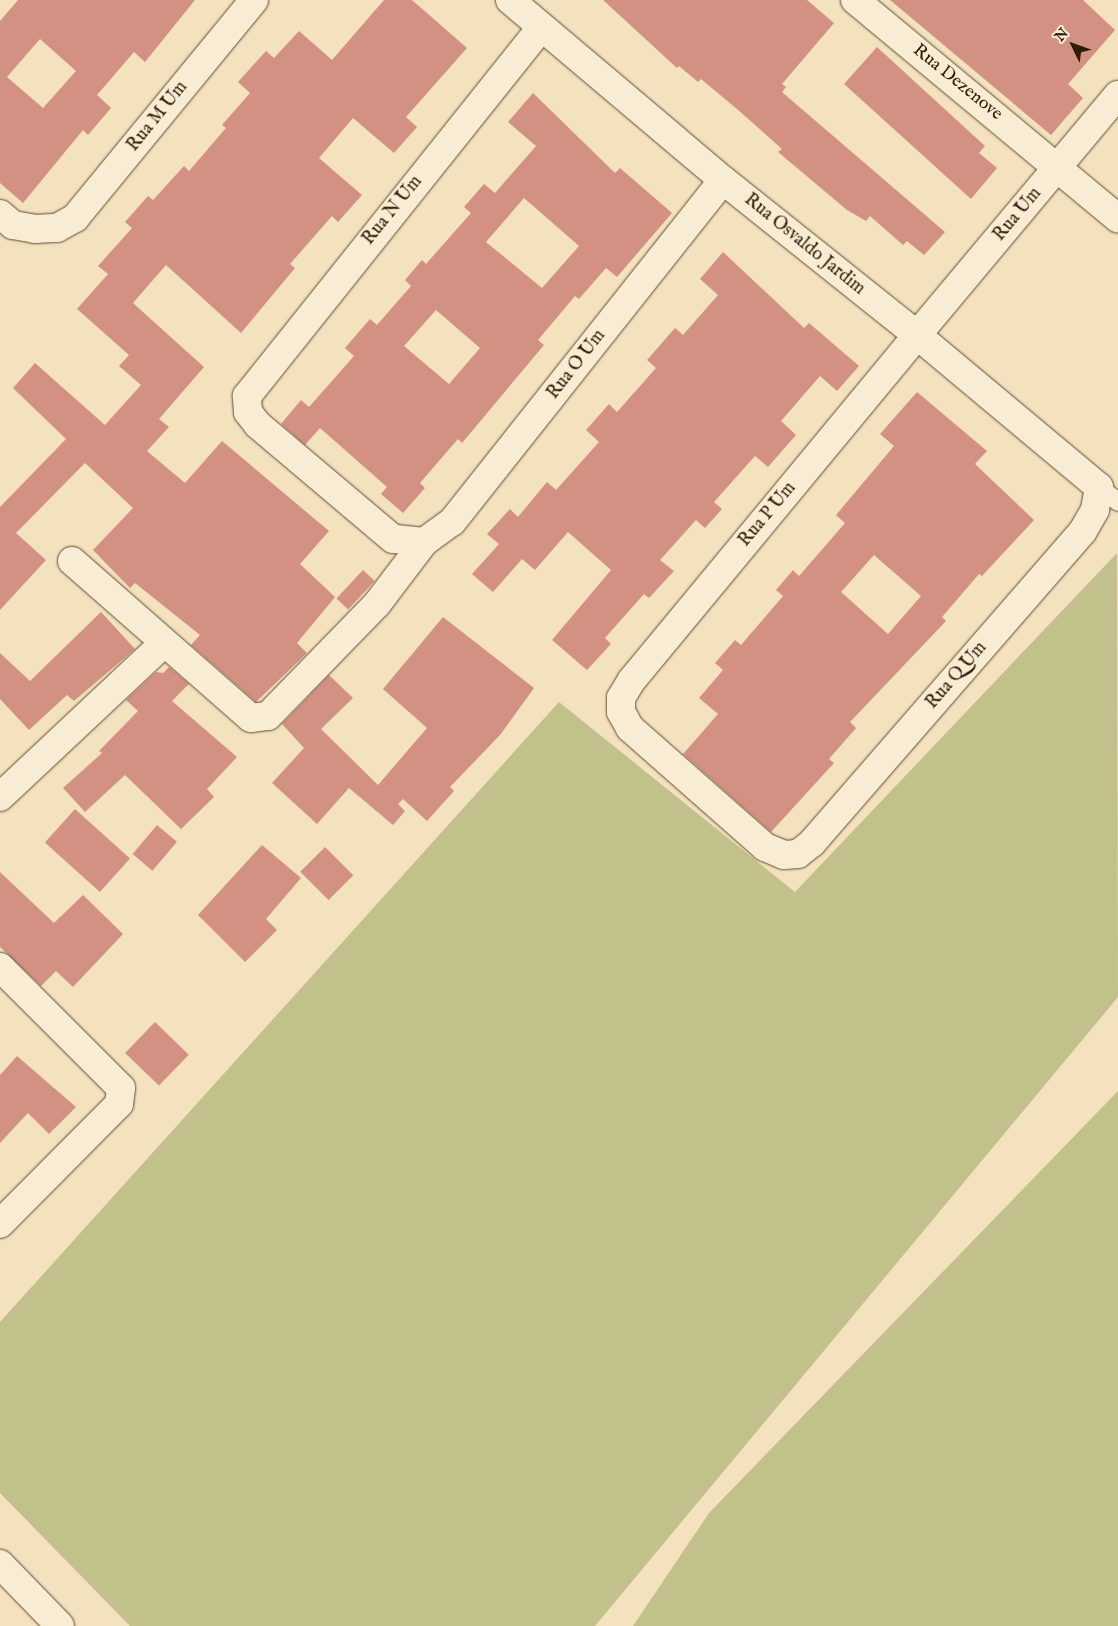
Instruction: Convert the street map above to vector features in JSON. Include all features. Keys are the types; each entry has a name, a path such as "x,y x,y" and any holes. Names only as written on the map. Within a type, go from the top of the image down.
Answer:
{"street":[{"name":"Rua M Um","path":"4,226 58,228 75,218 254,0"},
{"name":"Rua Osvaldo Jardim","path":"510,0 723,180 917,335 1108,495"},
{"name":"Rua Dezenove","path":"855,0 1059,166 1118,218"},
{"name":"Rua N Um","path":"424,542 394,539 258,425 248,412 247,396 542,27"},
{"name":"Rua Um","path":"917,335 1118,95"},
{"name":"Rua O Um","path":"72,562 162,645 251,718 268,716 377,604 424,542 452,522 723,180"},
{"name":"Rua P Um","path":"798,854 784,855 765,847 630,728 621,712 622,698 632,680 917,335"},
{"name":"Rua Q Um","path":"798,854 1083,530 1095,510 1108,495"},
{"path":"0,797 162,645"},
{"path":"0,967 121,1088 119,1104 0,1224"},
{"path":"0,1564 60,1626"}],"shaded area":[{"path":"1117,553 1118,997 595,1626 130,1626 0,1493 0,1322 559,702 795,892"},
{"path":"1118,1091 1118,1626 633,1626 709,1513"}],"building":[{"path":"18,0 195,0 145,62 134,52 97,95 111,108 88,135 83,130 23,203 0,183 0,21","holes":["40,39 76,71 43,108 7,77"]},
{"path":"384,0 412,0 467,48 406,117 417,127 394,153 353,118 319,158 362,195 338,222 332,216 290,264 295,268 241,333 166,265 133,303 204,367 159,419 169,427 147,451 185,483 222,441 329,531 300,564 335,597 297,643 307,653 256,702 191,645 200,635 135,583 130,588 93,550 133,508 85,463 16,533 46,560 0,610 0,507 66,439 13,388 35,363 105,425 141,385 119,366 129,355 77,309 108,274 98,266 132,228 125,222 148,196 153,200 184,166 189,171 226,128 222,125 250,93 238,82 266,51 274,58 299,31 332,60"},
{"path":"603,0 807,0 834,23 782,84 786,87 782,92 945,232 924,255 907,241 903,245 870,216 866,221 847,210 778,152 782,149 737,109 701,79 698,82 679,66 677,68"},
{"path":"890,0 1083,0 1115,30 1068,84 1083,98 1051,135"},
{"path":"877,47 985,146 979,153 997,168 971,199 844,84"},
{"path":"533,93 615,173 620,168 672,213 617,277 606,268 579,299 575,296 538,340 544,345 462,443 458,439 420,483 425,488 403,513 381,494 387,487 320,428 305,445 281,424 301,400 309,407 354,356 345,348 370,319 377,325 411,286 405,280 422,260 426,264 471,213 464,207 484,184 495,193 536,146 508,122","holes":["524,198 579,246 542,288 486,242","436,310 480,348 449,384 404,346"]},
{"path":"723,252 804,328 809,323 859,366 837,391 820,376 781,421 796,435 768,467 755,456 714,502 722,509 705,528 696,520 660,560 674,571 649,598 644,594 605,638 611,644 587,670 552,640 611,570 568,532 535,570 522,559 493,592 472,574 499,544 487,534 510,509 518,517 547,482 556,490 599,442 586,430 609,404 617,412 656,368 647,360 675,328 683,335 718,295 700,279"},
{"path":"917,392 987,451 975,464 1034,520 982,576 979,574 942,617 946,621 850,722 856,728 829,759 834,763 771,832 683,754 718,714 699,698 723,670 715,663 735,640 741,645 783,596 776,590 793,570 799,576 845,523 836,515 894,446 880,434","holes":["874,555 921,596 888,634 841,592"]},
{"path":"363,570 375,581 348,609 336,599"},
{"path":"101,612 135,649 74,701 67,695 29,730 0,699 0,653 30,681"},
{"path":"443,617 534,688 500,735 450,787 454,791 427,821 403,799 398,804 405,811 393,825 349,788 317,824 272,783 304,748 282,724 329,675 353,698 321,729 378,785 427,728 383,689"},
{"path":"169,667 189,684 172,701 237,757 207,789 214,797 181,829 125,775 85,812 63,788 102,753 99,751 138,711 126,700 156,672 163,673"},
{"path":"75,809 130,859 100,892 45,842"},
{"path":"157,825 177,842 152,871 133,854"},
{"path":"262,845 301,878 266,919 277,930 245,962 198,915"},
{"path":"325,847 353,875 329,900 300,872"},
{"path":"0,872 54,923 83,895 123,934 73,987 56,971 41,986 0,947"},
{"path":"155,1022 189,1055 159,1086 125,1053"},
{"path":"17,1056 76,1107 49,1134 28,1113 0,1143 0,1075"}]}
